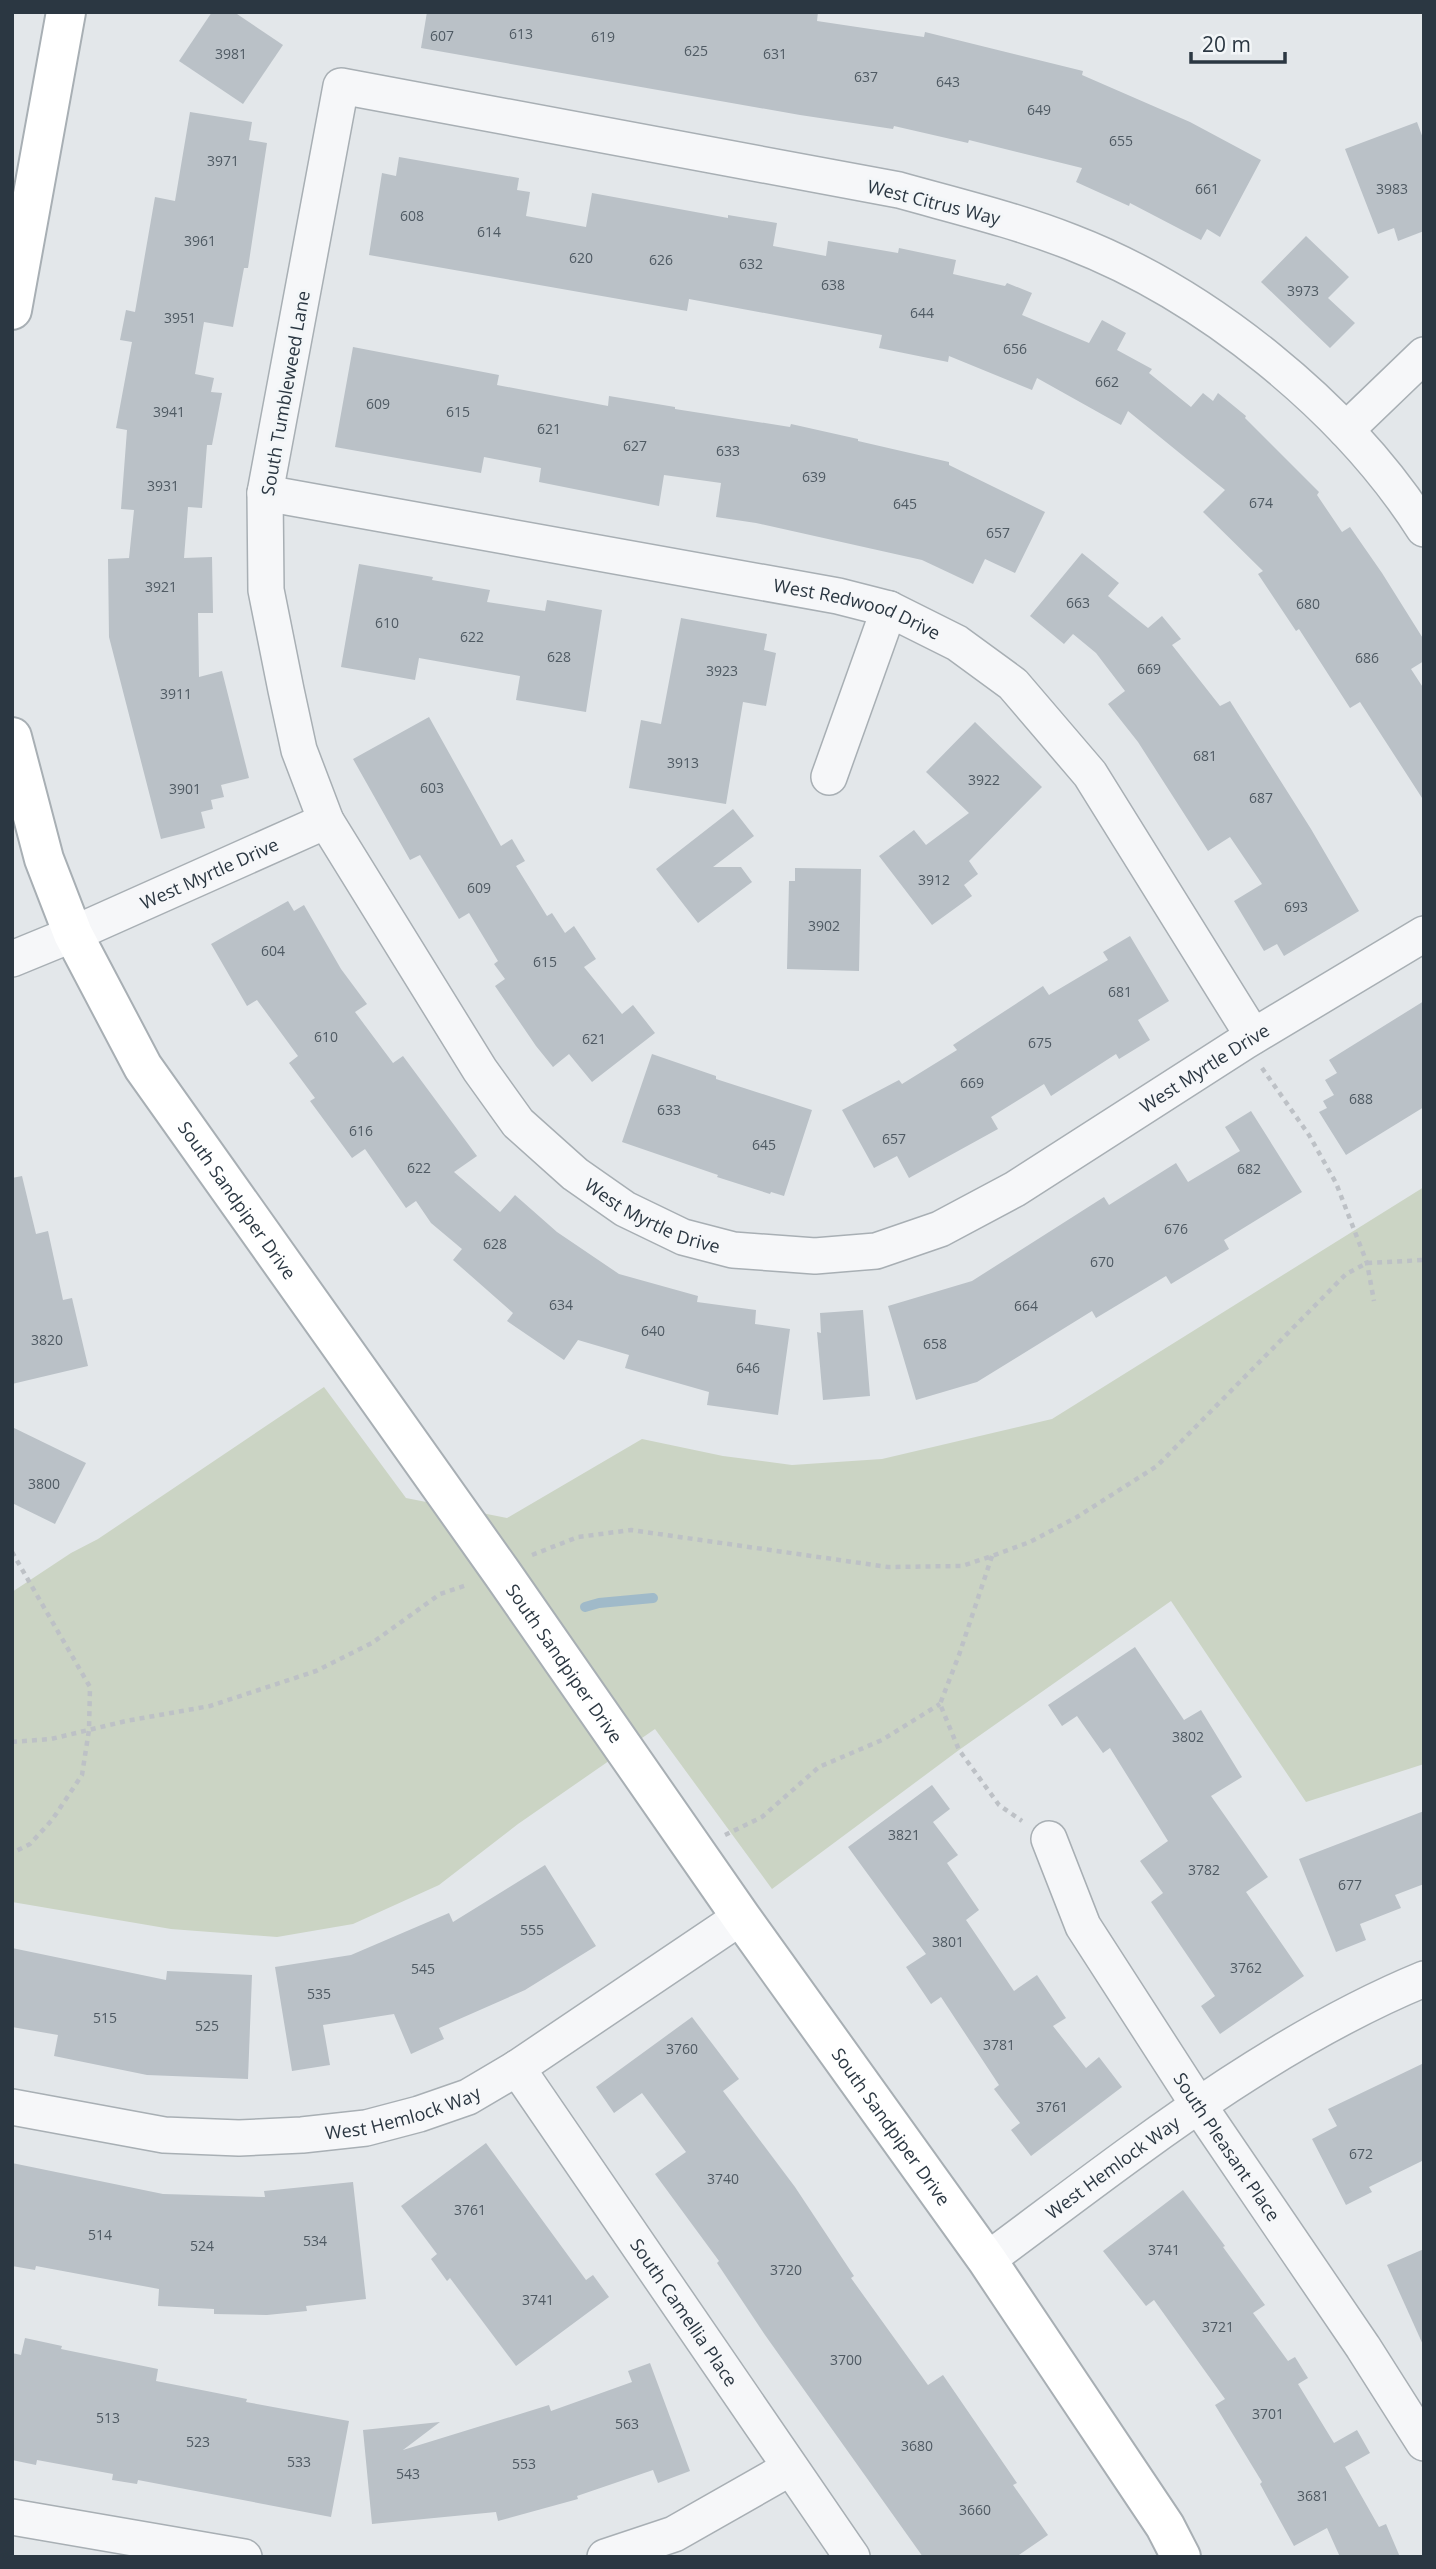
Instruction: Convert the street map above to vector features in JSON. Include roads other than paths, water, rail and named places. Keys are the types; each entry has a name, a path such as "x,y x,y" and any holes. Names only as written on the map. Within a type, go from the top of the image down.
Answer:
{"street":[{"path":"14,289 66,12"},
{"name":"West Citrus Way","path":"341,86 899,190 988,214 1072,242 1147,277 1216,319 1277,367 1346,430 1381,471 1424,529"},
{"name":"South Tumbleweed Lane","path":"326,821 299,750 266,590 265,493 341,86"},
{"path":"1346,430 1424,355"},
{"name":"West Redwood Drive","path":"265,493 838,596 889,609 957,643 1013,684 1090,774 1249,1039"},
{"path":"829,777 889,609"},
{"name":"South Sandpiper Drive","path":"12,737 44,859 74,934 144,1067 502,1573 741,1917 987,2260 1165,2526 1181,2557"},
{"name":"West Myrtle Drive","path":"12,959 326,821 480,1070 518,1123 575,1174 625,1209 683,1237 733,1250 815,1256 876,1251 940,1229 1015,1189 1249,1039 1424,934"},
{"name":"South Pleasant Place","path":"1049,1839 1083,1926 1199,2106 1422,2437"},
{"name":"West Hemlock Way","path":"12,2107 164,2135 239,2138 366,2128 468,2097 517,2068 741,1917"},
{"name":"West Hemlock Way","path":"987,2260 1199,2106 1307,2035 1424,1979"},
{"name":"South Camellia Place","path":"517,2068 852,2557"},
{"path":"605,2557 674,2534 790,2468"},
{"path":"12,2517 244,2557"}],"waterway":[{"path":"585,1607 599,1603 653,1598"}]}
